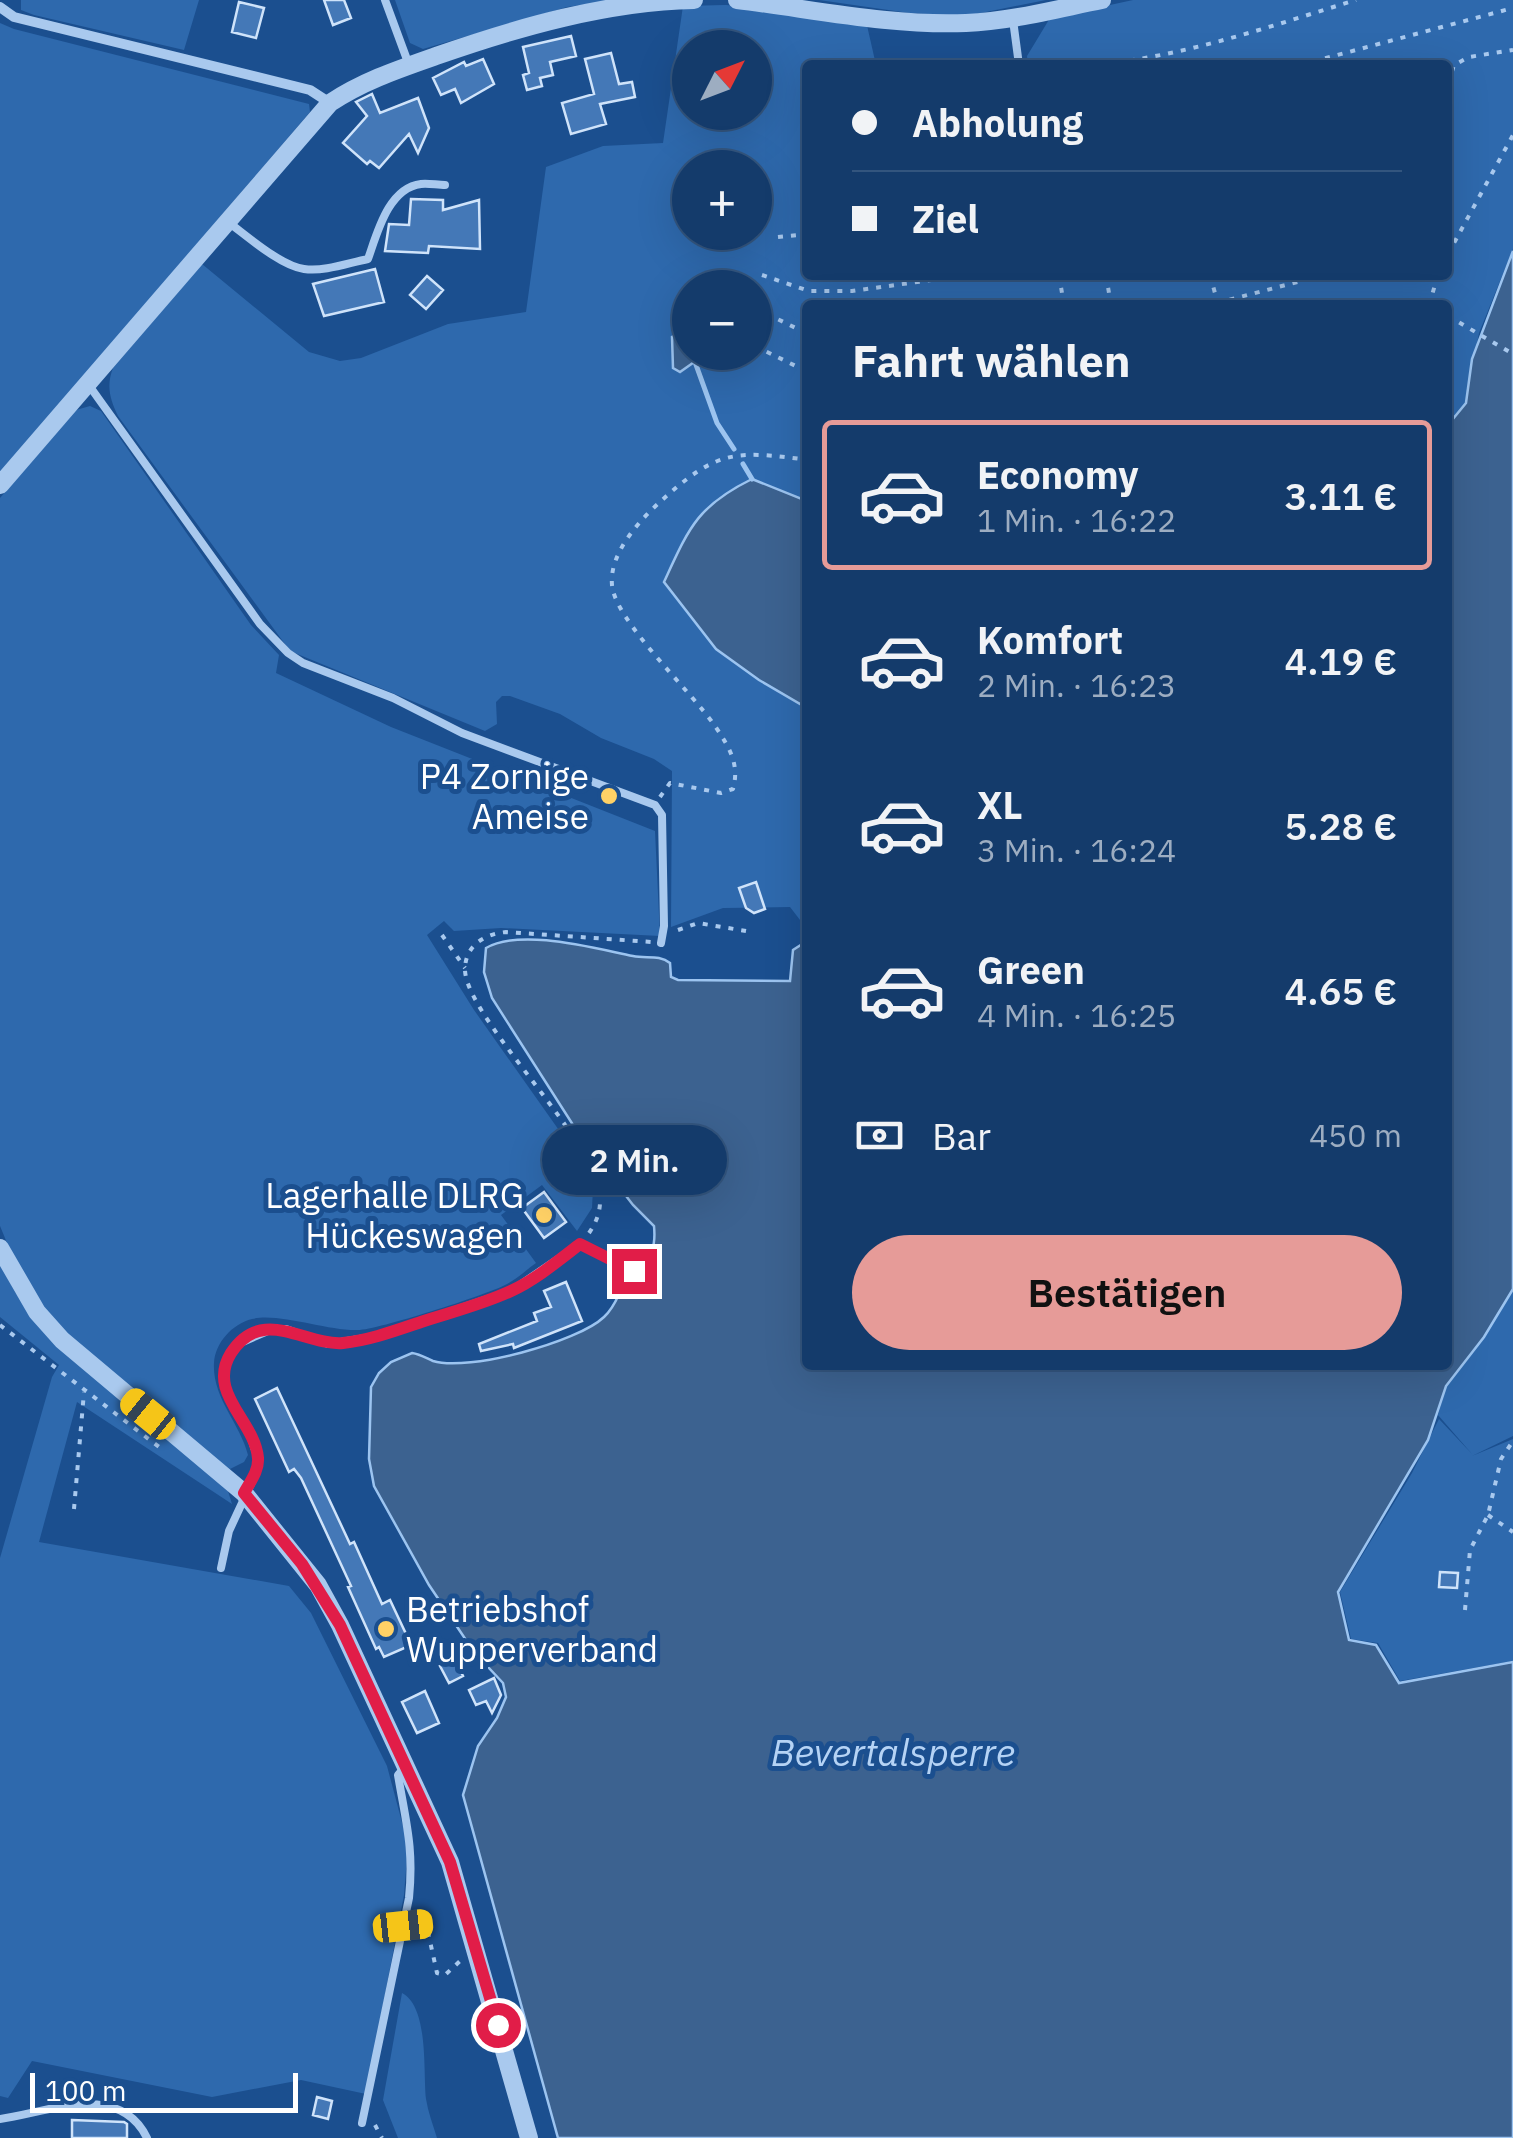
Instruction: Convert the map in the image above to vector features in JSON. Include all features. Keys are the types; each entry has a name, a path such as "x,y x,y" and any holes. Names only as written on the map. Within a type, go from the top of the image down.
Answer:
{"street":[{"path":"0,486 330,104 351,89 484,39 570,16 660,1 694,0"},
{"path":"737,0 911,22 964,23 1102,0"},
{"path":"0,7 14,17 310,90 330,104"},
{"path":"0,1248 28,1298 62,1340 244,1493 318,1585 450,1862 529,2138"}],"lane":[{"path":"0,7 10,0"},
{"path":"385,0 409,66"},
{"path":"1012,18 1019,60"},
{"path":"228,222 294,266 307,270 333,267 368,259 384,214 398,197 417,184 445,185"},
{"path":"88,384 260,624 288,654 394,698 462,733 655,805 662,814 662,939"},
{"path":"220,1568 229,1531 257,1471 258,1459 250,1435 230,1403 224,1377 230,1354 246,1338 286,1329 328,1344 378,1336 511,1291 580,1244 634,1271"},
{"path":"362,2123 413,1860 410,1825 398,1776 406,1765"},
{"path":"403,1926 426,1923"},
{"path":"0,2119 57,2105 93,2105 128,2114 148,2138"}],"path":[{"path":"1129,60 1356,0"},
{"path":"1319,60 1513,8"},
{"path":"1452,71 1454,65 1469,57 1513,50"},
{"path":"1452,247 1513,135"},
{"path":"778,237 802,235"},
{"path":"772,278 808,291 852,291 932,280"},
{"path":"1233,300 1306,280"},
{"path":"772,316 802,331"},
{"path":"1452,318 1513,354"},
{"path":"772,354 802,369"},
{"path":"655,805 670,783 721,793 733,789 738,772 727,744 696,698 635,632 612,588 612,571 636,526 692,474 729,456 753,452 802,459"},
{"path":"465,968 468,953 494,933 662,939 698,923 746,931"},
{"path":"442,935 465,968 475,998 594,1172 600,1213 580,1244"},
{"path":"0,1325 84,1392 74,1510"},
{"path":"1465,1610 1470,1550 1488,1516 1500,1459 1513,1441"},
{"path":"1488,1516 1513,1532"},
{"path":"426,1923 437,1974 446,1975 463,1953"}],"shaded area":[{"path":"21,0 199,0 184,50 34,15 21,10"},
{"path":"395,0 615,0 567,7 423,49 410,43"},
{"path":"819,0 1046,0 966,16 909,13"},
{"path":"1133,0 1513,0 1513,249 1479,333 1466,403 1452,420 1452,300 802,300 802,499 753,479 759,680 802,705 802,923 790,907 723,908 671,927 672,771 654,759 601,738 560,714 510,696 502,696 496,702 497,724 485,731 290,651 115,410 109,387 113,368 202,264 309,352 340,361 361,358 448,324 526,312 546,167 603,146 663,143 672,81 672,130 772,130 772,30 679,30 683,6 726,5 866,21 875,60 802,60 802,280 1452,280 1452,60 1027,60 1050,18"},
{"path":"0,23 309,104 310,112 0,474"},
{"path":"90,406 101,411 251,625 279,655 276,673 391,727 655,831 660,936 501,928 454,931 444,921 427,935 474,1010 580,1160 593,1188 592,1208 577,1231 542,1185 501,1215 536,1263 505,1285 432,1311 358,1330 263,1318 238,1325 221,1342 214,1363 217,1388 248,1455 244,1462 230,1469 79,1348 35,1297 0,1226 0,498 76,410"},
{"path":"0,1263 15,1292 47,1333 228,1491 232,1504 77,1402 39,1542 289,1586 311,1613 387,1766 408,1845 404,1895 366,2094 301,2080 212,2097 32,2061 8,2098 0,2096 0,1558 52,1377 59,1365 0,1317"},
{"path":"1513,1289 1513,1436 1472,1456 1513,1439 1513,1661 1400,1681 1378,1643 1351,1639 1340,1592 1412,1473 1439,1419 1472,1454 1438,1415 1446,1386 1484,1337"},
{"path":"402,1993 411,2000 421,2025 426,2099 437,2138 398,2138 383,2100"}],"water":[{"name":"Bevertalsperre","path":"1513,251 1513,1289 1484,1337 1446,1386 1428,1440 1338,1592 1349,1640 1376,1645 1399,1683 1513,1662 1513,2138 558,2138 463,1795 478,1746 506,1697 503,1683 474,1652 429,1585 374,1486 369,1459 371,1387 391,1362 412,1353 449,1363 496,1359 548,1345 591,1327 609,1312 628,1278 649,1256 654,1245 654,1226 582,1139 492,998 484,972 486,948 518,940 558,941 661,959 670,963 671,977 678,980 790,981 793,950 802,944 802,1370 1452,1370 1452,420 1466,403 1472,359"},
{"path":"752,479 802,499 802,705 716,649 664,582 697,520 733,489"}],"building":[{"path":"324,0 344,0 351,18 333,25"},
{"path":"239,2 264,8 256,38 232,32"},
{"path":"571,36 576,56 550,62 553,75 540,78 542,86 527,90 523,75 529,73 523,47"},
{"path":"611,53 619,84 632,82 635,97 600,104 606,124 571,134 562,103 594,94 585,59"},
{"path":"483,59 494,84 461,103 455,89 441,95 433,78 464,62 466,66"},
{"path":"372,94 380,113 418,98 429,128 418,153 409,134 379,168 370,161 367,164 343,143 367,116 356,102"},
{"path":"411,199 443,200 443,210 479,200 480,249 429,246 428,253 385,251 389,224 409,225"},
{"path":"375,269 384,302 324,316 313,284"},
{"path":"427,276 443,290 426,309 410,295"},
{"path":"756,882 765,909 754,913 746,908 739,888"},
{"name":"Lagerhalle DLRG Hückeswagen","path":"544,1192 566,1222 544,1238 522,1208"},
{"path":"566,1282 582,1321 514,1348 513,1344 481,1351 479,1344 537,1321 534,1313 551,1307 544,1291"},
{"path":"277,1388 350,1544 354,1542 382,1604 390,1600 409,1646 384,1657 379,1647 376,1649 301,1478 294,1469 289,1472 255,1399"},
{"path":"1440,1572 1458,1573 1457,1588 1439,1587"},
{"path":"454,1658 463,1676 449,1683 440,1666"},
{"path":"494,1678 501,1695 492,1713 486,1701 476,1705 469,1690"},
{"path":"425,1691 439,1723 417,1733 402,1702"},
{"path":"317,2097 332,2101 328,2119 313,2115"},
{"path":"72,2120 124,2122 127,2138 72,2138"}],"waterway":[{"path":"698,370 717,423 734,449"},
{"path":"743,464 752,479"}],"place":[{"name":"P4 Zornige Ameise","path":"609,796"},
{"name":"Lagerhalle DLRG Hückeswagen","path":"544,1215"},
{"name":"Betriebshof Wupperverband","path":"386,1629"}],"route":[{"path":"498,2025 450,1862 340,1625 318,1585 244,1493 257,1471 258,1459 250,1435 230,1403 224,1377 226,1363 238,1344 258,1332 286,1329 328,1344 362,1341 499,1296 522,1286 580,1244 634,1271"}]}
